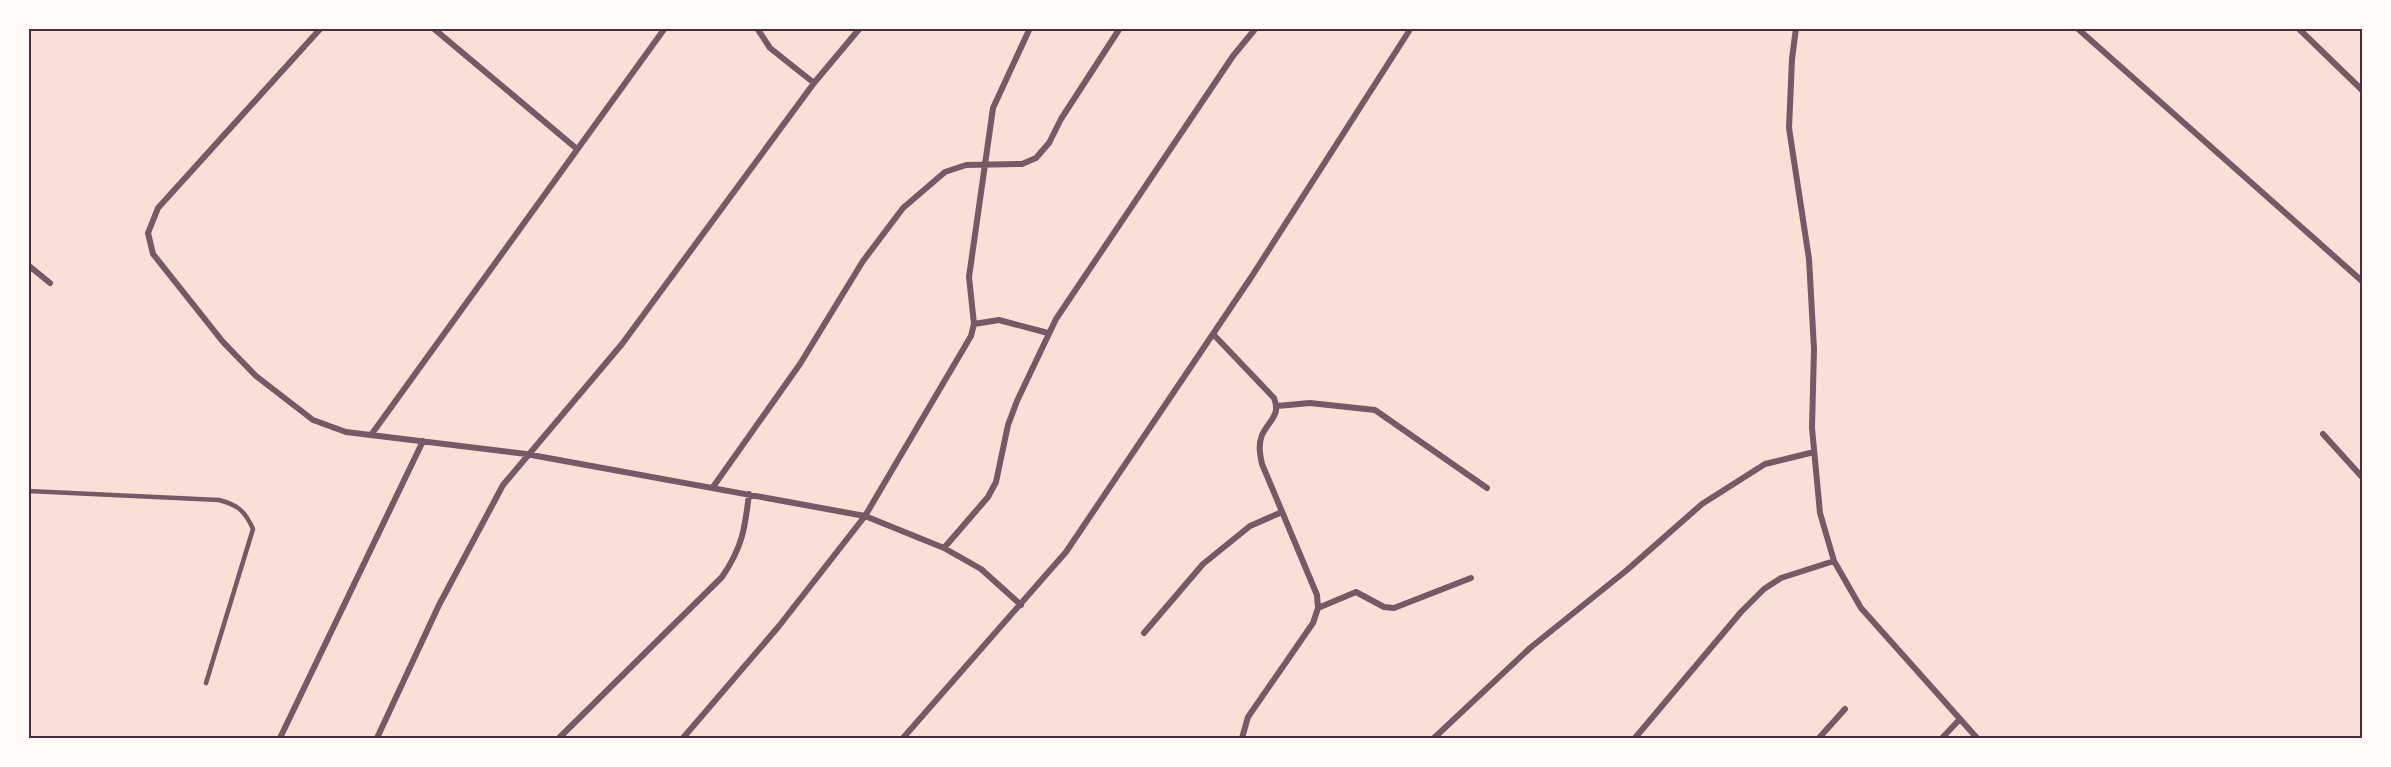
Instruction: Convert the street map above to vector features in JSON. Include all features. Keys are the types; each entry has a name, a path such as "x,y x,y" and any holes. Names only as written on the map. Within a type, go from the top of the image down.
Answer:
{"street":[{"path":"321,28 158,208 148,233 153,254 223,342 256,376 313,420 346,432 526,454 865,516 944,548 981,569 1021,605"},
{"path":"433,28 577,149"},
{"path":"371,435 665,28"},
{"path":"757,28 770,48 814,83"},
{"path":"377,738 439,605 502,486 526,454 622,344 814,83 860,28"},
{"path":"683,738 779,626 865,516 971,336 974,324 969,277 993,108 1030,28"},
{"path":"713,487 800,364 863,261 903,208 945,172 966,165 1022,164 1035,158 1049,143 1061,119 1120,28"},
{"path":"944,548 996,482 1008,425 1048,333 1202,100 1256,28"},
{"path":"903,738 1066,552 1213,334 1411,28"},
{"path":"1796,28 1792,59 1790,128 1809,259 1814,350 1812,428 1820,513 1834,561 1861,608 1977,738"},
{"path":"2077,28 2362,281"},
{"path":"2298,28 2362,90"},
{"path":"28,265 50,283"},
{"path":"974,324 999,320 1048,333"},
{"path":"1213,334 1274,398 1277,414 1262,435 1259,448 1262,464 1317,595 1318,608 1313,623 1248,717 1242,738"},
{"path":"1277,406 1310,403 1375,410 1487,488"},
{"path":"2323,434 2362,477"},
{"path":"280,738 423,441"},
{"path":"1434,738 1530,648 1627,570 1702,504 1765,464 1784,457 1814,452"},
{"path":"560,738 722,577 735,558 744,536 749,494"},
{"path":"1144,633 1203,564 1250,526 1282,512"},
{"path":"1635,738 1741,612 1764,589 1781,578 1834,561"},
{"path":"1318,608 1356,592 1384,607 1394,608 1470,578"},
{"path":"1819,738 1845,709"},
{"path":"1942,738 1960,719"}],"lane":[{"path":"28,491 219,500 234,504 246,513 253,530 206,682"}]}
